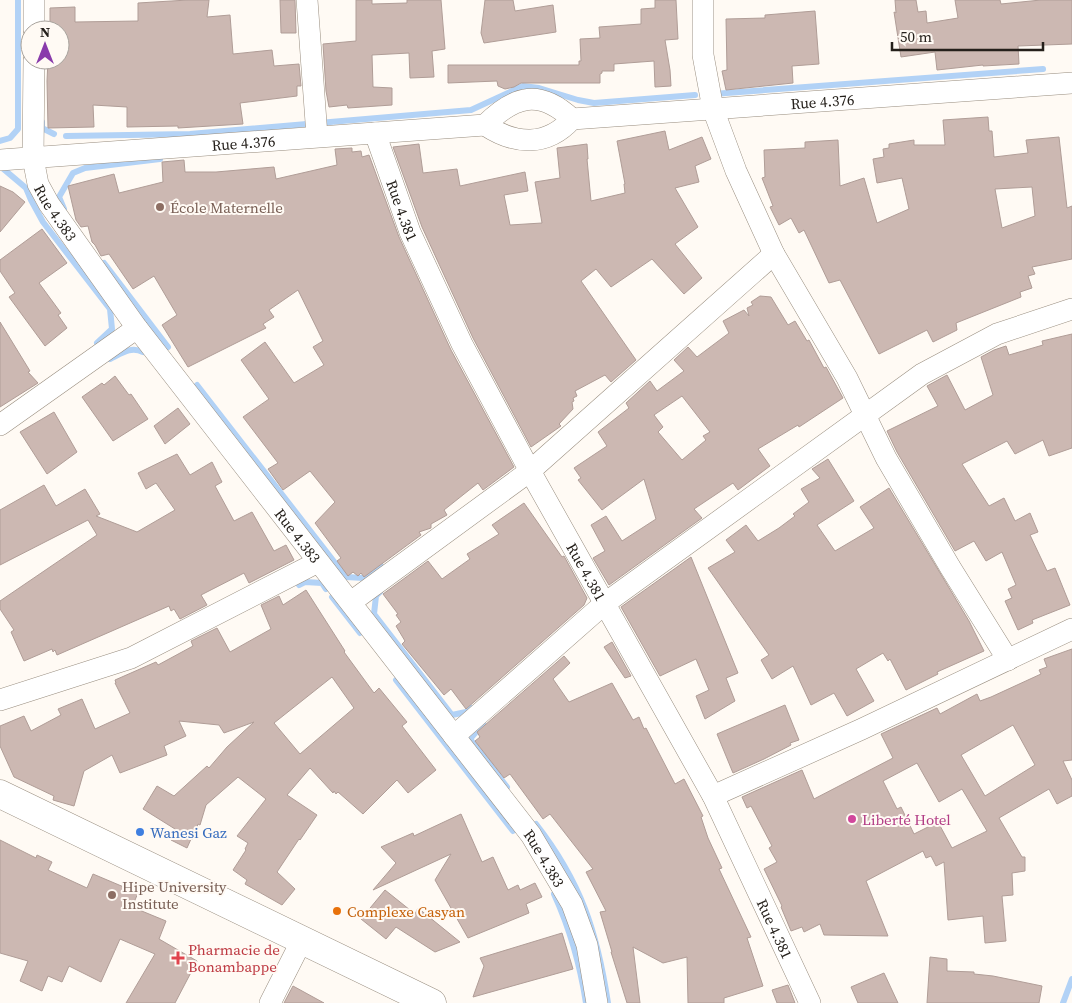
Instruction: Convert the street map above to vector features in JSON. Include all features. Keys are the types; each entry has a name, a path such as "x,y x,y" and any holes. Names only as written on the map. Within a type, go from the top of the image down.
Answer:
{"main road":[{"path":"0,794 432,1003"}],"street":[{"path":"34,0 34,20"},
{"path":"306,0 317,136"},
{"path":"703,0 704,55 712,109 736,171 774,254 847,378 886,458 950,567 1008,660"},
{"name":"Rue 4.383","path":"34,70 34,158 38,184 49,204 137,328 531,835 572,904 587,945 597,1003"},
{"name":"Rue 4.376","path":"572,120 1072,83"},
{"path":"536,99 549,102 562,109 572,120 552,136 538,140 508,138 485,125 508,105 524,100 536,99"},
{"name":"Rue 4.376","path":"0,160 485,125"},
{"name":"Rue 4.381","path":"376,133 414,240 462,344 530,471 712,796 810,1003"},
{"path":"351,602 530,471 774,254"},
{"path":"454,736 604,604 922,374 998,334 1072,309"},
{"path":"0,425 137,328"},
{"path":"0,700 131,658 318,562"},
{"path":"712,796 862,730 1072,629"},
{"path":"270,1003 302,940"}],"building":[{"path":"209,0 207,17 230,15 233,54 272,50 274,66 299,64 301,86 297,86 297,96 240,103 243,124 178,128 178,126 127,127 127,107 93,105 94,127 48,128 48,70 70,70 70,20 50,20 50,8 75,7 75,22 138,21 138,3"},
{"path":"280,0 295,0 296,33 281,33"},
{"path":"356,0 372,0 372,4 407,3 407,0 441,0 445,49 432,51 434,77 410,78 409,53 372,55 373,87 392,88 392,105 348,108 347,105 329,107 323,44 356,41"},
{"path":"485,0 513,0 515,11 553,5 556,32 484,43 481,33"},
{"path":"655,0 676,0 678,39 665,40 671,86 655,87 654,61 614,64 614,71 602,71 600,83 521,83 505,89 498,86 497,81 448,83 448,65 579,65 579,61 581,61 580,39 600,38 599,27 641,24 641,9 655,8"},
{"path":"895,0 916,0 918,12 926,11 927,23 958,18 955,0 1000,0 1001,4 1041,0 1072,0 1072,44 1018,46 1019,64 983,65 937,70 935,52 901,57 894,12 896,13"},
{"path":"815,11 819,64 792,66 793,83 726,90 722,71 727,70 726,19 765,18 765,15"},
{"path":"988,117 989,131 992,131 994,157 1028,153 1026,140 1059,137 1067,208 1072,206 1072,259 1032,267 1035,274 1028,276 1032,288 1020,292 1021,297 956,323 957,330 933,342 927,330 879,354 840,280 829,283 804,230 799,233 791,218 779,225 770,207 773,206 762,178 765,177 764,150 805,148 805,142 838,140 840,186 864,178 877,223 909,209 902,178 877,183 873,159 884,157 883,149 889,148 889,144 914,140 914,145 945,145 943,120","holes":["1032,187 1035,216 1002,228 995,189"]},
{"path":"665,131 669,150 702,137 711,159 695,166 699,182 675,188 698,227 675,244 702,278 684,294 652,259 611,287 596,269 581,281 636,360 611,382 605,375 575,391 577,396 573,398 573,409 559,424 561,426 531,447 473,338 422,227 393,147 419,144 423,173 457,169 460,186 525,172 528,191 504,195 510,225 542,223 535,182 560,178 557,148 587,144 591,201 625,193 617,141"},
{"path":"352,148 352,152 361,151 362,157 369,155 399,237 451,350 514,467 483,490 478,483 444,510 447,515 431,524 431,528 419,532 421,535 364,577 361,573 358,576 353,572 348,576 337,561 341,558 315,523 335,502 310,471 283,490 268,469 278,463 243,417 269,399 241,360 265,342 294,383 324,365 313,347 323,341 298,290 269,310 274,317 263,324 266,328 188,367 162,325 177,315 154,276 133,289 109,254 101,256 92,242 88,226 81,227 76,220 68,186 114,174 119,193 163,182 162,162 184,160 185,172 216,172 274,167 276,179 337,165 335,149"},
{"path":"0,186 13,192 25,202 0,232"},
{"path":"42,229 67,263 39,283 61,313 58,315 67,328 45,346 9,297 15,293 0,271 0,260"},
{"path":"760,296 771,297 788,325 795,321 807,341 809,340 824,368 826,367 843,398 799,427 798,425 758,449 770,466 738,490 733,483 694,509 702,518 609,585 593,558 605,551 591,525 606,516 622,541 656,519 644,479 602,510 578,480 581,478 574,468 607,446 598,432 629,408 626,403 650,381 657,391 684,371 674,360 688,347 697,357 729,333 723,321 744,310 749,316 747,308 753,305 751,302","holes":["682,396 710,432 703,436 706,440 682,460 658,432 663,427 654,415"]},
{"path":"0,322 30,371 28,372 38,383 0,407"},
{"path":"1072,334 1072,448 1049,456 1043,440 1015,454 1007,441 962,464 989,506 1004,498 1015,521 1030,513 1038,532 1030,535 1047,571 1055,568 1070,605 1032,620 1033,623 1018,630 1005,601 1012,598 1008,589 1016,585 1002,552 986,561 974,541 955,551 897,452 887,431 938,406 927,386 947,375 965,410 993,395 981,357 994,350 1006,346 1009,355 1043,345 1042,341"},
{"path":"115,376 129,395 131,394 148,419 113,441 82,397 102,383 104,385"},
{"path":"178,408 190,424 165,444 154,426"},
{"path":"54,412 77,452 47,474 20,432"},
{"path":"177,454 190,475 212,462 222,482 215,486 234,521 252,512 274,551 286,545 294,560 249,583 244,573 201,595 207,605 180,619 174,609 171,611 169,606 57,655 55,650 53,652 52,649 24,661 11,632 14,630 0,609 0,601 97,535 88,520 0,565 0,510 44,485 56,506 85,489 100,514 96,516 137,532 175,510 156,483 146,489 138,473"},
{"path":"828,459 854,501 817,525 835,551 874,528 860,507 889,488 969,621 984,651 937,672 938,674 906,690 890,659 888,661 883,653 856,669 874,701 847,716 834,693 811,705 793,666 772,679 761,660 769,655 708,568 735,552 726,540 746,525 758,541 795,516 793,514 809,502 801,489 820,478 812,469"},
{"path":"524,503 562,557 564,556 587,598 584,605 466,709 451,689 444,695 402,644 405,641 396,626 401,622 396,615 398,614 383,594 428,561 442,579 470,559 467,554 499,534 492,525"},
{"path":"691,557 738,673 726,678 735,701 705,719 696,696 709,690 696,659 660,676 621,607"},
{"path":"306,590 344,652 374,693 379,688 407,722 402,726 436,770 408,793 397,780 363,814 338,792 336,794 334,791 333,793 310,768 287,795 317,815 277,872 295,889 282,905 245,884 247,880 233,870 246,850 248,843 237,836 266,799 238,777 206,805 200,825 198,824 193,839 191,839 187,848 171,840 175,829 143,809 157,786 174,796 207,766 209,768 227,747 254,722 224,733 219,725 179,721 186,736 164,746 167,755 120,773 112,755 84,771 74,806 53,800 54,796 14,777 0,746 0,726 24,716 31,731 61,715 58,709 82,699 95,729 130,713 115,680 156,662 158,665 193,646 191,641 217,628 230,652 271,629 261,605 279,596 283,605","holes":["332,677 354,708 300,754 274,723"]},
{"path":"612,642 631,676 625,678 604,647"},
{"path":"1072,649 1072,760 1063,761 1072,780 1072,796 1057,804 1049,789 999,818 1022,857 1025,857 1025,871 1012,873 1013,895 1002,896 1006,941 985,943 983,916 948,920 944,862 936,866 931,856 926,858 923,851 866,881 888,936 824,935 820,924 804,932 802,927 791,931 782,906 764,869 777,862 769,848 772,846 751,806 747,808 742,797 802,770 814,799 893,758 881,734 937,708 940,714 977,694 980,701 1041,674 1039,670 1047,667 1044,659","holes":["1013,725 1035,765 985,796 961,755","917,763 939,802 962,789 987,831 952,848 938,822 914,834 901,807 897,809 883,781"]},
{"path":"564,656 570,663 553,679 569,702 612,683 633,720 639,717 644,729 646,728 675,784 684,779 703,816 701,817 708,838 722,868 719,869 751,937 747,938 763,986 724,998 724,1003 688,1003 687,957 663,963 633,947 640,1003 627,1003 600,912 606,911 586,872 593,869 550,814 543,819 510,774 504,778 475,741 480,737 477,732"},
{"path":"785,705 799,740 733,773 717,734"},
{"path":"461,814 482,862 493,857 508,890 518,885 520,890 535,883 542,897 526,904 529,913 468,938 435,880 451,854 373,890 396,863 381,847 413,833 414,836"},
{"path":"0,840 36,858 37,855 52,862 48,870 87,888 93,874 138,893 132,907 166,921 159,939 197,961 175,1003 126,1003 155,954 120,939 101,982 69,966 62,982 48,976 42,991 20,981 28,961 0,953"},
{"path":"385,890 415,914 418,908 460,942 435,952 396,927 386,939 361,919"},
{"path":"562,933 573,969 473,997 484,966 480,958"},
{"path":"930,957 947,959 947,971 974,972 974,974 1042,986 1039,1003 927,1003"},
{"path":"884,973 898,1003 858,1003 851,987"},
{"path":"788,985 795,1003 777,1003 772,990"},
{"path":"293,986 324,1003 284,1003"}],"waterway":[{"path":"0,141 10,138 18,129 18,0"},
{"path":"713,94 1043,69"},
{"path":"66,136 190,134 471,110 523,86 539,88 594,103 695,95"},
{"path":"42,122 42,128 54,134"},
{"path":"64,209 59,197 73,173 85,168 160,159"},
{"path":"0,166 26,188 43,222 110,309 112,329 97,343"},
{"path":"104,263 168,347"},
{"path":"110,359 130,350 143,352"},
{"path":"197,385 346,577 364,578 381,566"},
{"path":"299,585 305,582 322,583 326,589"},
{"path":"380,592 376,596 374,614 452,715 466,712 471,708"},
{"path":"332,597 360,633"},
{"path":"396,680 513,831"},
{"path":"483,724 470,739 507,787"},
{"path":"536,824 565,866 585,908 604,977 608,1003"},
{"path":"554,894 574,947 586,1003"},
{"path":"1063,1003 1072,979"}],"place":[{"name":"École Maternelle","path":"160,207"},
{"name":"Liberté Hotel","path":"852,819"},
{"name":"Wanesi Gaz","path":"140,832"},
{"name":"Hipe University Institute","path":"112,895"},
{"name":"Complexe Casyan","path":"337,911"},
{"name":"Pharmacie de Bonambappe","path":"178,958"}]}
